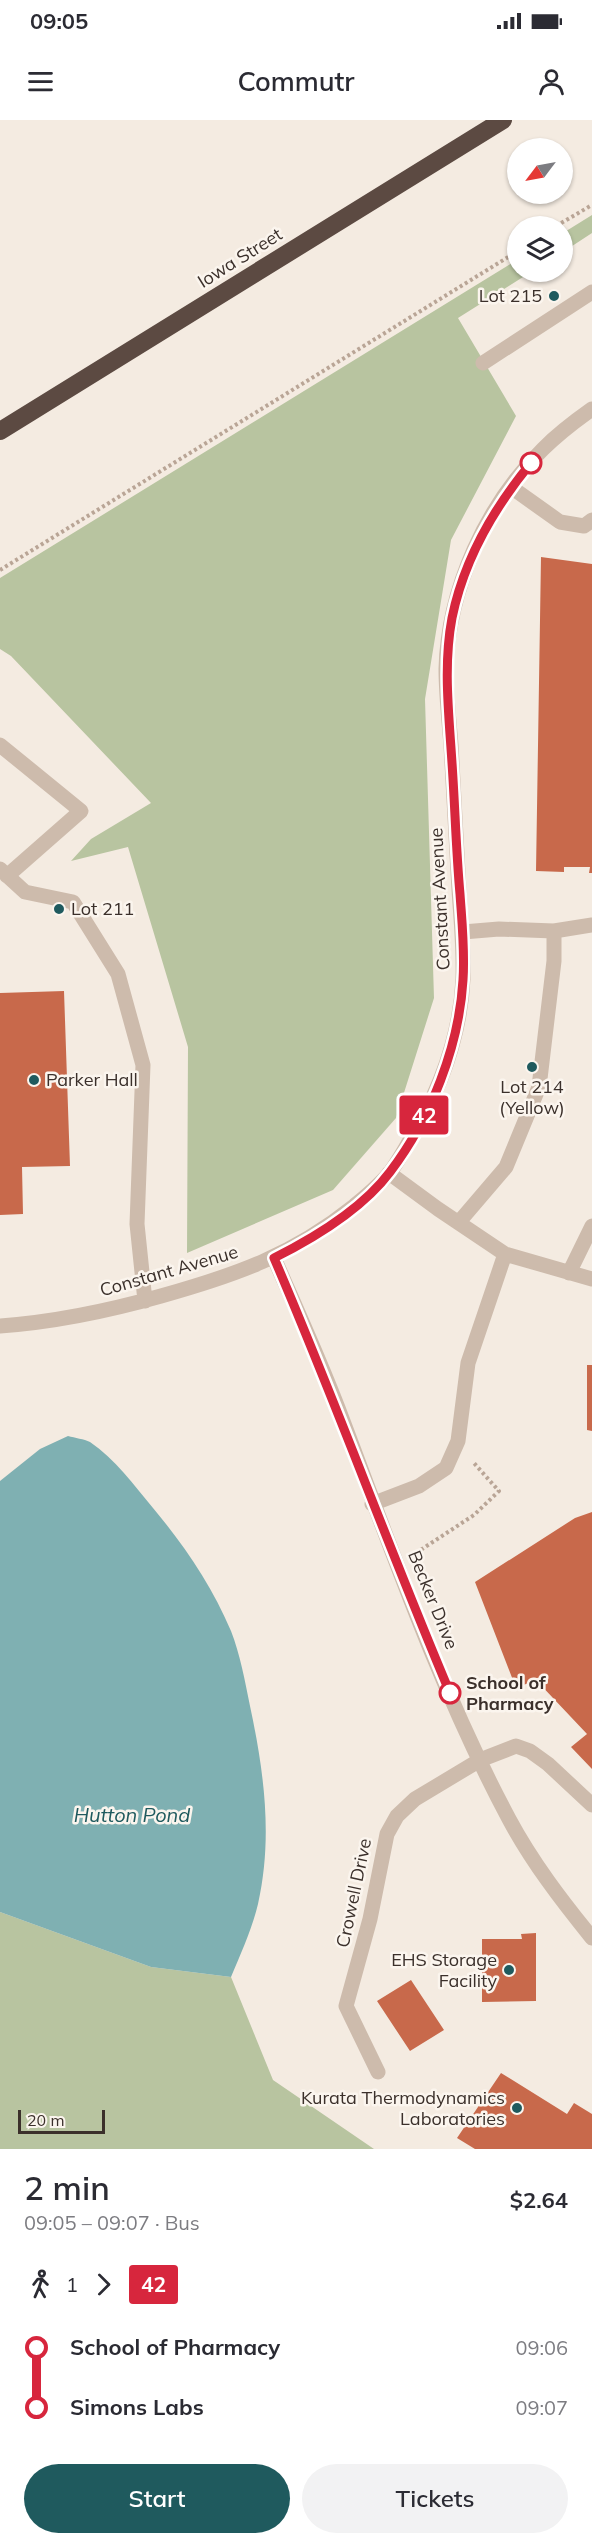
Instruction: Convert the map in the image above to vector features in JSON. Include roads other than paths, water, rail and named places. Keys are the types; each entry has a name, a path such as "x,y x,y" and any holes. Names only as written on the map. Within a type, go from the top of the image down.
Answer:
{"highway":[{"name":"Iowa Street","path":"0,431 503,120"}],"street":[{"path":"483,363 592,292"},
{"name":"Constant Avenue","path":"0,1326 58,1320 145,1301 227,1276 274,1258 302,1244 329,1226 389,1173 433,1097 449,1058 459,1015 463,980 463,932 447,659 452,619 462,581 477,540 511,487 541,450 592,409"},
{"path":"511,487 560,522 584,526 592,520"},
{"path":"0,745 81,811 53,838 4,873 25,892 73,902 118,974 143,1065 137,1224 145,1301"},
{"path":"463,932 499,929 554,931 592,925"},
{"path":"459,1222 506,1167 539,1087 554,961 554,931"},
{"path":"389,1173 505,1254 592,1279"},
{"path":"569,1273 592,1226"},
{"path":"372,1504 419,1486 446,1468 458,1441 468,1363 505,1254"},
{"name":"Becker Drive","path":"274,1258 338,1407 372,1504 480,1760 510,1820 533,1858 592,1938"},
{"name":"Crowell Drive","path":"378,2072 346,2006 370,1919 387,1834 397,1816 415,1799 480,1760 516,1746 530,1751 548,1764 592,1804"}],"water":[{"name":"Hutton Pond","path":"68,1436 90,1442 108,1456 164,1522 206,1582 231,1631 237,1649 259,1755 266,1829 263,1879 258,1904 231,1977 151,1967 0,1912 0,1481 40,1449"}],"place":[{"name":"Lot 215","path":"554,296"},
{"name":"Lot 211","path":"59,909"},
{"name":"Lot 214 (Yellow)","path":"532,1067"},
{"name":"Parker Hall","path":"34,1080"},
{"name":"School of Pharmacy","path":"450,1693"},
{"name":"EHS Storage Facility","path":"509,1970"},
{"name":"Kurata Thermodynamics Laboratories","path":"517,2108"}]}
